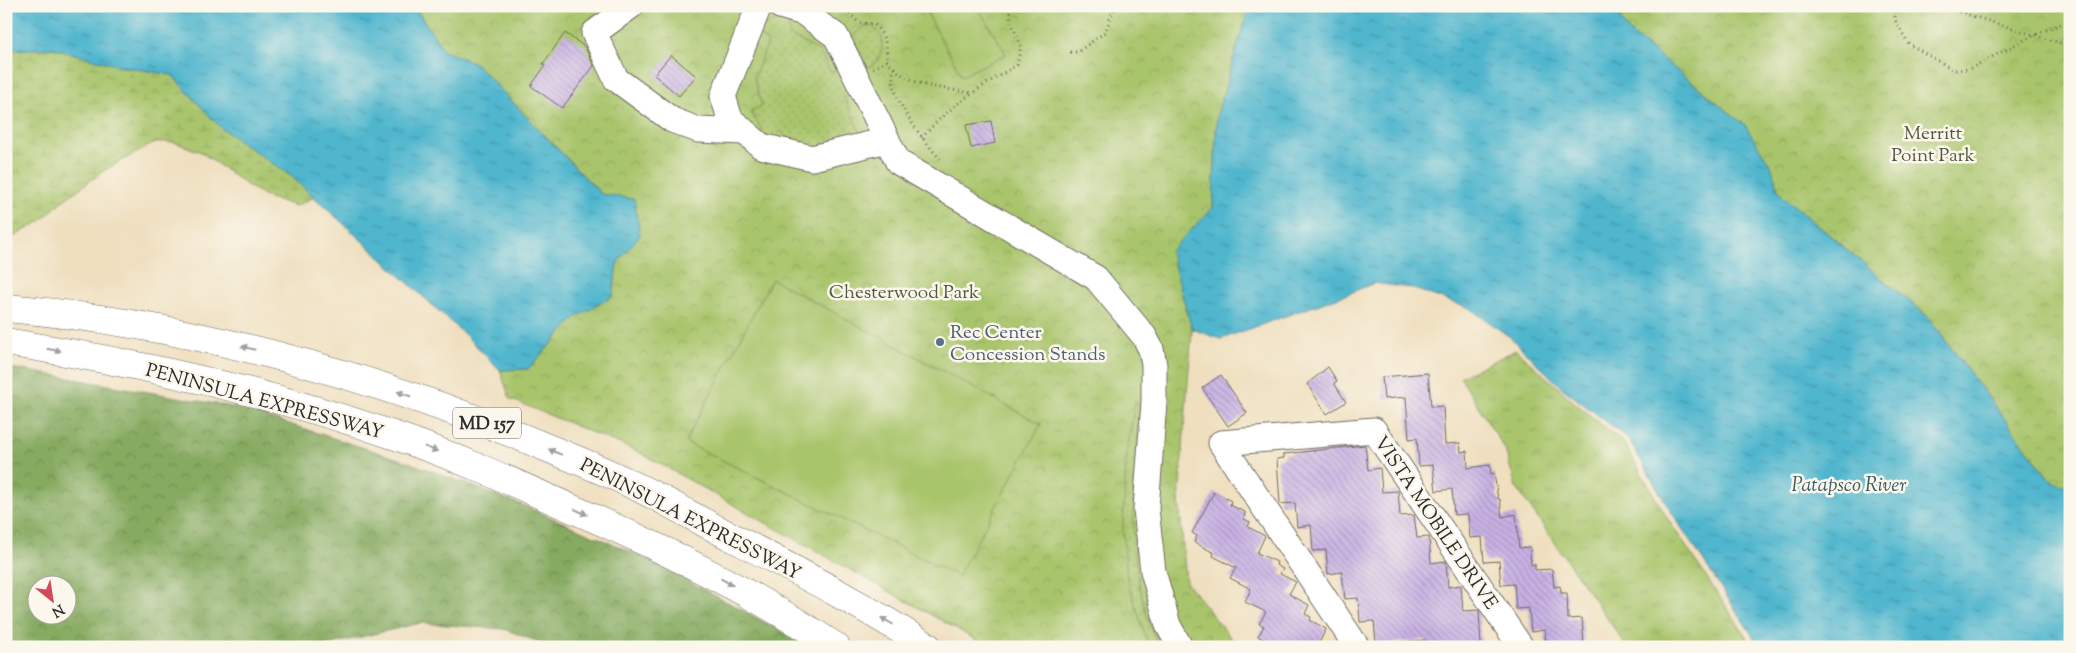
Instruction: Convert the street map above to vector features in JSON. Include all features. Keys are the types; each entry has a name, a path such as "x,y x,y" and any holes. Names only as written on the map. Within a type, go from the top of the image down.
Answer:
{"main road":[{"name":"PENINSULA EXPRESSWAY","path":"6,308 147,326 281,355 391,389 478,420 630,483 799,571 891,623 928,647"},
{"name":"PENINSULA EXPRESSWAY","path":"6,342 99,357 199,378 393,434 456,458 654,544 786,615 836,647"}],"street":[{"path":"631,6 594,34 616,79 672,120 698,130 744,132"},
{"path":"759,6 723,96 730,120 761,146 812,158 887,140"},
{"path":"780,6 804,13 836,36 898,162 1096,278 1144,336 1151,349 1154,365 1154,402 1146,509 1153,571 1168,625 1180,647"},
{"name":"VISTA MOBILE DRIVE","path":"1357,647 1221,443 1374,430 1521,647"}],"path":[{"path":"842,6 859,23 874,24 880,30 886,44 886,61 902,76 919,84 973,93"},
{"path":"922,138 932,126 973,93 1017,65 1021,46 1010,22 1009,6"},
{"path":"1070,52 1078,52 1105,32 1114,8 1108,6"},
{"path":"1895,6 1895,20 1909,44 1954,70 1969,69 2032,36 2070,20"},
{"path":"1940,6 2032,36 2070,46"},
{"path":"1018,40 1024,38"},
{"path":"856,78 886,61"},
{"path":"894,68 891,79 913,128 940,159"}],"green space":[{"name":"Chesterwood Park","path":"414,6 1249,6 1217,115 1213,208 1170,251 1192,329 1179,499 1186,582 1238,647 989,647 637,451 510,399 500,370 528,369 575,318 613,296 617,263 640,234 475,63 444,51"},
{"path":"941,6 977,6 1006,54 962,76 927,13"},
{"name":"Merritt Point Park","path":"1612,6 2070,6 2070,487 2052,482 1927,316 1780,194 1745,125 1628,31"},
{"path":"774,21 790,21 789,35 819,51 831,72 844,65 857,89 844,97 864,141 832,152 792,143 781,131 770,142 750,111 762,106 754,78 768,42 757,34 763,27"},
{"path":"865,26 872,26 882,37 880,55 876,62 868,68 851,37"},
{"path":"53,48 120,66 172,75 221,128 291,176 314,197 296,206 269,198 248,186 201,152 174,142 156,142 105,170 61,202 41,221 6,241 6,50"},
{"path":"772,279 1041,424 958,576 685,442"},
{"path":"1516,350 1574,402 1624,443 1667,518 1753,647 1627,647 1516,487 1505,449 1460,377"},
{"path":"6,367 239,408 408,462 522,505 639,555 811,647 552,647 504,629 420,623 319,647 6,647"},
{"path":"1135,401 1140,407 1134,499 1135,558 1147,617 1159,647 1149,647 1127,579 1123,527 1126,459"}],"water":[{"path":"6,6 414,6 444,51 475,63 601,194 634,199 640,235 617,263 613,296 575,318 528,369 500,370 463,333 291,176 221,128 172,75 120,66 53,48 6,50"},
{"name":"Patapsco River","path":"1249,6 1612,6 1628,31 1745,125 1771,166 1780,194 1927,316 2052,482 2070,487 2070,647 1760,647 1670,510 1628,438 1562,388 1510,337 1469,308 1411,288 1374,283 1221,339 1192,329 1170,251 1213,208 1217,115"}],"building":[{"path":"565,33 585,47 594,66 562,108 531,86 545,66 543,64"},
{"path":"671,55 696,76 679,96 654,75"},
{"path":"991,121 995,143 971,148 966,125"},
{"path":"1328,367 1337,381 1334,383 1346,402 1327,414 1307,384"},
{"path":"1428,373 1431,407 1443,406 1445,444 1460,443 1461,452 1467,451 1468,468 1490,465 1491,474 1494,473 1498,499 1500,499 1502,517 1516,514 1519,548 1530,547 1531,565 1535,564 1535,570 1552,569 1554,587 1560,586 1561,593 1567,593 1568,619 1582,618 1584,647 1546,647 1545,630 1531,632 1529,608 1516,609 1514,584 1501,585 1499,561 1484,562 1482,537 1470,538 1468,514 1454,515 1452,489 1436,491 1433,465 1419,466 1417,438 1409,439 1406,397 1384,399 1382,377"},
{"path":"1221,375 1247,413 1228,426 1202,388"},
{"path":"1365,445 1368,470 1380,468 1382,492 1398,491 1400,516 1414,515 1417,538 1429,537 1431,563 1446,561 1448,587 1461,585 1463,611 1479,610 1481,647 1426,647 1425,640 1376,644 1374,621 1360,622 1358,598 1345,599 1342,572 1328,574 1326,550 1313,551 1311,525 1297,527 1295,503 1280,504 1277,459 1284,458 1284,454"},
{"path":"1214,492 1231,501 1230,505 1245,512 1244,519 1250,522 1248,527 1265,536 1257,553 1277,562 1276,565 1283,569 1280,574 1296,582 1289,594 1309,605 1305,614 1311,617 1310,620 1326,629 1317,647 1276,647 1258,636 1264,626 1259,624 1266,612 1245,602 1251,589 1230,578 1236,568 1213,556 1214,553 1194,542 1197,536 1192,533"}],"place":[{"name":"Rec Center Concession Stands","path":"940,342"}]}
